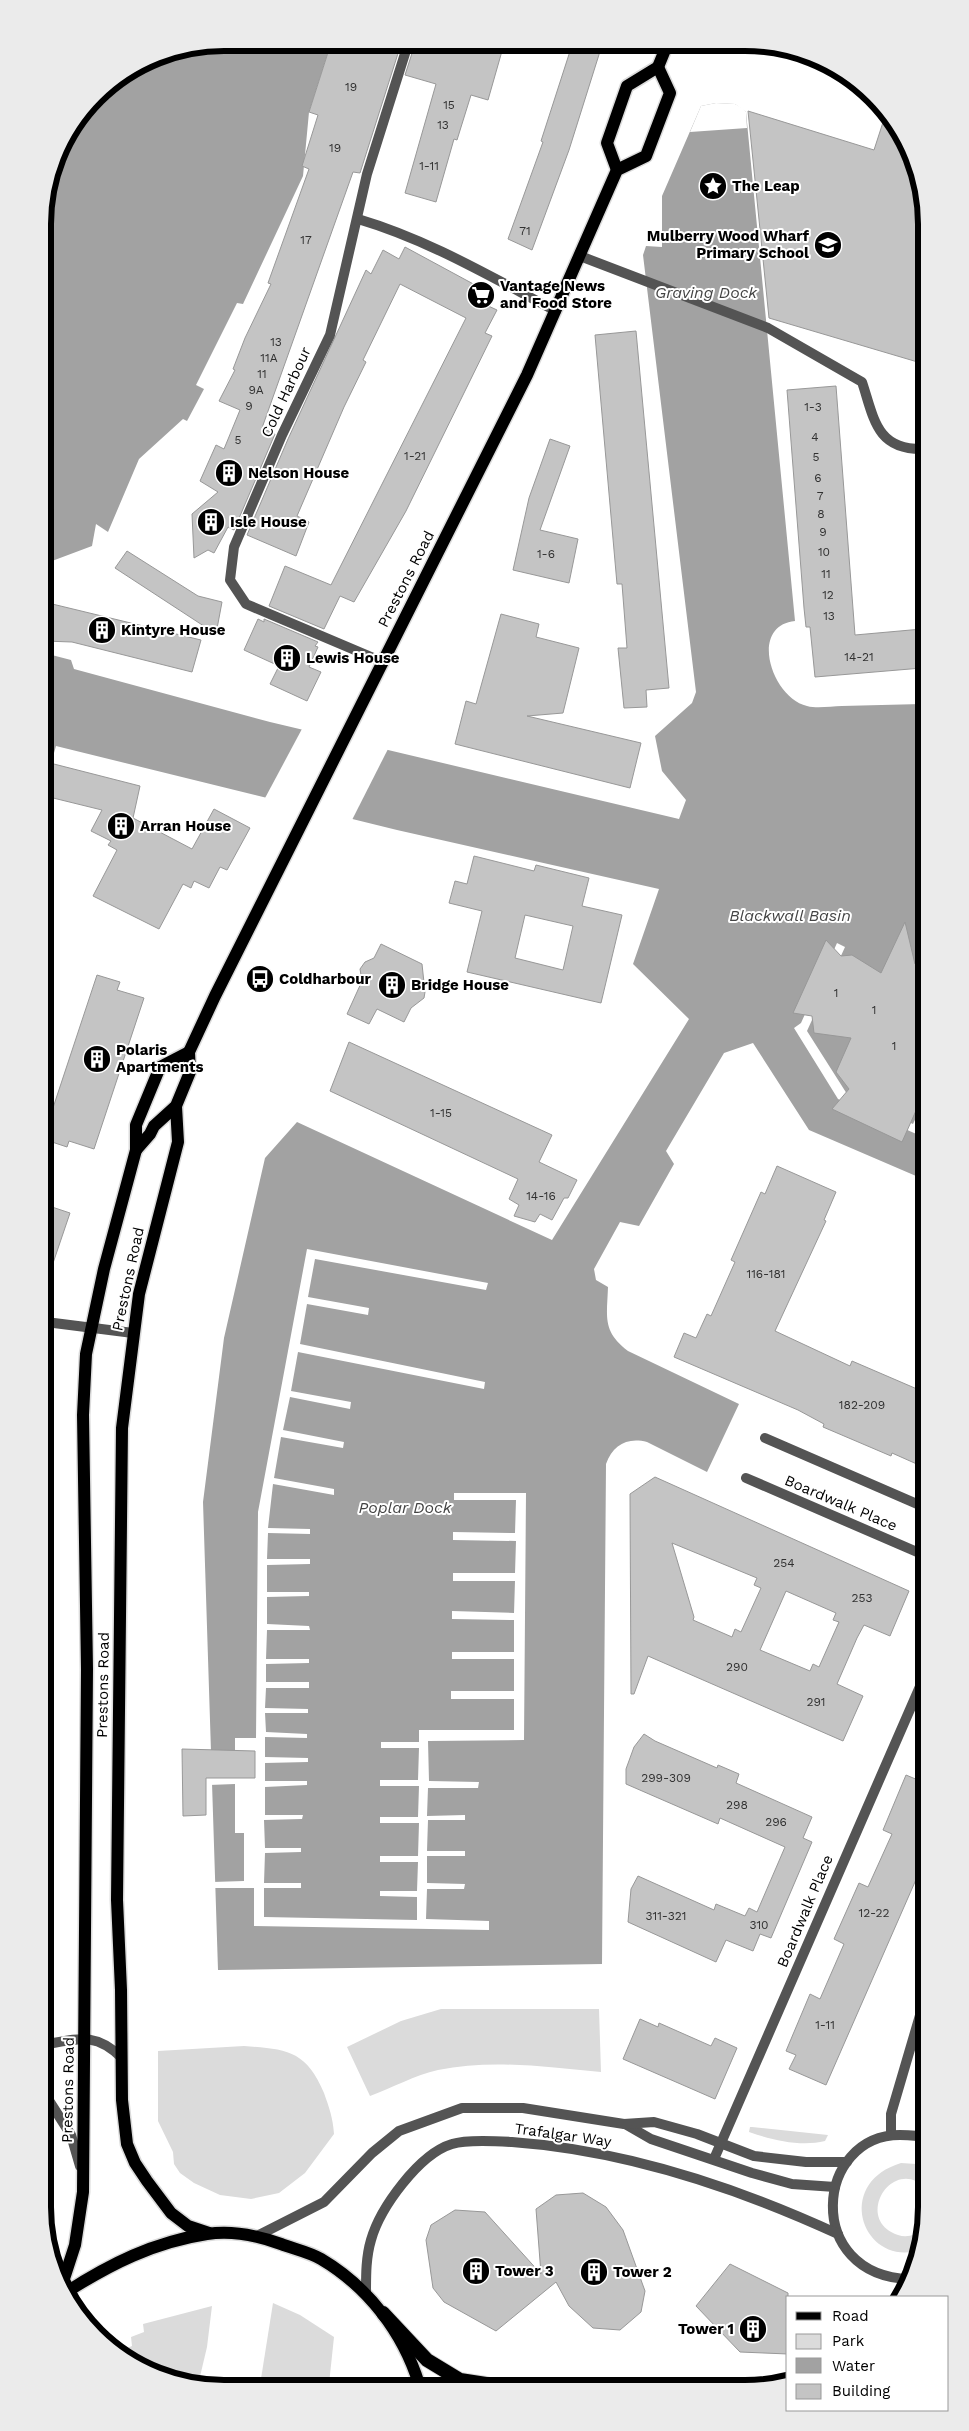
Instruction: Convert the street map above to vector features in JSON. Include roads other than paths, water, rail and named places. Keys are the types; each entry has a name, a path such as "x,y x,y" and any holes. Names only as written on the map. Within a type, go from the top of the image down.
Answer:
{"highway":[{"path":"382,2313 427,2360 460,2380"}],"main road":[{"path":"658,67 670,93 646,156 617,170 607,143 627,86 658,67 664,51"},
{"name":"Prestons Road","path":"136,1150 150,1134 154,1126 176,1106 190,1072 190,1052 215,996 527,375 617,170"},
{"name":"Prestons Road","path":"65,2275 75,2245 83,2192 86,2038 84,1898 88,1669 83,1415 86,1354 104,1269 136,1150 136,1125 160,1067 190,1052"},
{"name":"Prestons Road","path":"176,1106 178,1142 139,1294 122,1428 116,1900 124,2124 127,2144 135,2163 170,2213 188,2226 209,2234"},
{"path":"72,2288 104,2267 151,2248 209,2234 257,2236 320,2258 366,2292 382,2313 410,2362 417,2380"}],"street":[{"name":"Cold Harbour","path":"383,662 246,604 230,580 234,547 282,435 330,335 367,174 406,52"},
{"path":"358,218 400,231 450,254 556,311"},
{"path":"580,256 768,328 862,382 876,425 884,437 895,445 908,450 918,449"},
{"path":"51,1323 133,1333"},
{"name":"Boardwalk Place","path":"765,1438 917,1504"},
{"name":"Boardwalk Place","path":"746,1478 917,1552"},
{"name":"Boardwalk Place","path":"714,2159 917,1692"},
{"path":"891,2135 891,2114 917,2025"},
{"path":"51,2044 86,2038 112,2048 122,2058"},
{"path":"51,2104 72,2135 79,2160 83,2192"},
{"name":"Trafalgar Way","path":"257,2236 324,2202 372,2153 398,2132 462,2108 523,2108 624,2124 654,2122 721,2143 754,2156 806,2162 848,2162"},
{"name":"Trafalgar Way","path":"624,2124 651,2139 792,2184 835,2187"},
{"path":"902,2279 876,2273 860,2264 847,2250 838,2234 833,2219 835,2187 848,2162 867,2144 891,2135 917,2135"},
{"name":"Trafalgar Way","path":"366,2292 366,2264 371,2238 390,2200 421,2163 452,2144 494,2141 593,2153 660,2169 794,2214 838,2234"}],"water":[{"path":"213,52 328,52 309,112 303,176 243,304 237,303 196,385 204,389 187,421 183,419 139,459 108,532 96,524 92,546 52,561 52,213 57,180 64,158 80,128 102,102 128,80 158,64 180,57"},
{"path":"716,103 735,104 746,112 795,621 781,626 772,635 769,648 770,662 775,677 784,690 795,700 811,707 918,704 918,1177 809,1130 753,1043 724,1053 666,1151 674,1164 639,1226 620,1222 594,1269 596,1280 608,1287 608,1323 614,1337 620,1344 628,1351 739,1404 707,1472 647,1442 640,1441 627,1442 617,1447 606,1464 602,1964 218,1970 203,1502 224,1338 265,1158 297,1122 552,1240 689,1019 633,964 659,889 397,830 56,746 54,753 52,752 52,655 71,660 74,669 270,722 679,819 686,800 662,771 655,736 692,703 696,692 643,255 646,246 662,247 662,196 701,106"}],"place":[{"name":"The Leap","path":"713,186"},
{"name":"Mulberry Wood Wharf Primary School","path":"828,245"},
{"name":"Vantage News and Food Store","path":"481,295"},
{"name":"Nelson House","path":"229,473"},
{"name":"Isle House","path":"211,522"},
{"name":"Kintyre House","path":"102,630"},
{"name":"Lewis House","path":"287,658"},
{"name":"Arran House","path":"121,826"},
{"name":"Coldharbour","path":"260,979"},
{"name":"Bridge House","path":"392,985"},
{"name":"Polaris Apartments","path":"97,1059"},
{"name":"Tower 3","path":"476,2271"},
{"name":"Tower 2","path":"594,2272"},
{"name":"Tower 1","path":"753,2329"}],"water label":[{"name":"Graving Dock","path":"706,292"},
{"name":"Blackwall Basin","path":"790,915"},
{"name":"Poplar Dock","path":"405,1507"}]}
